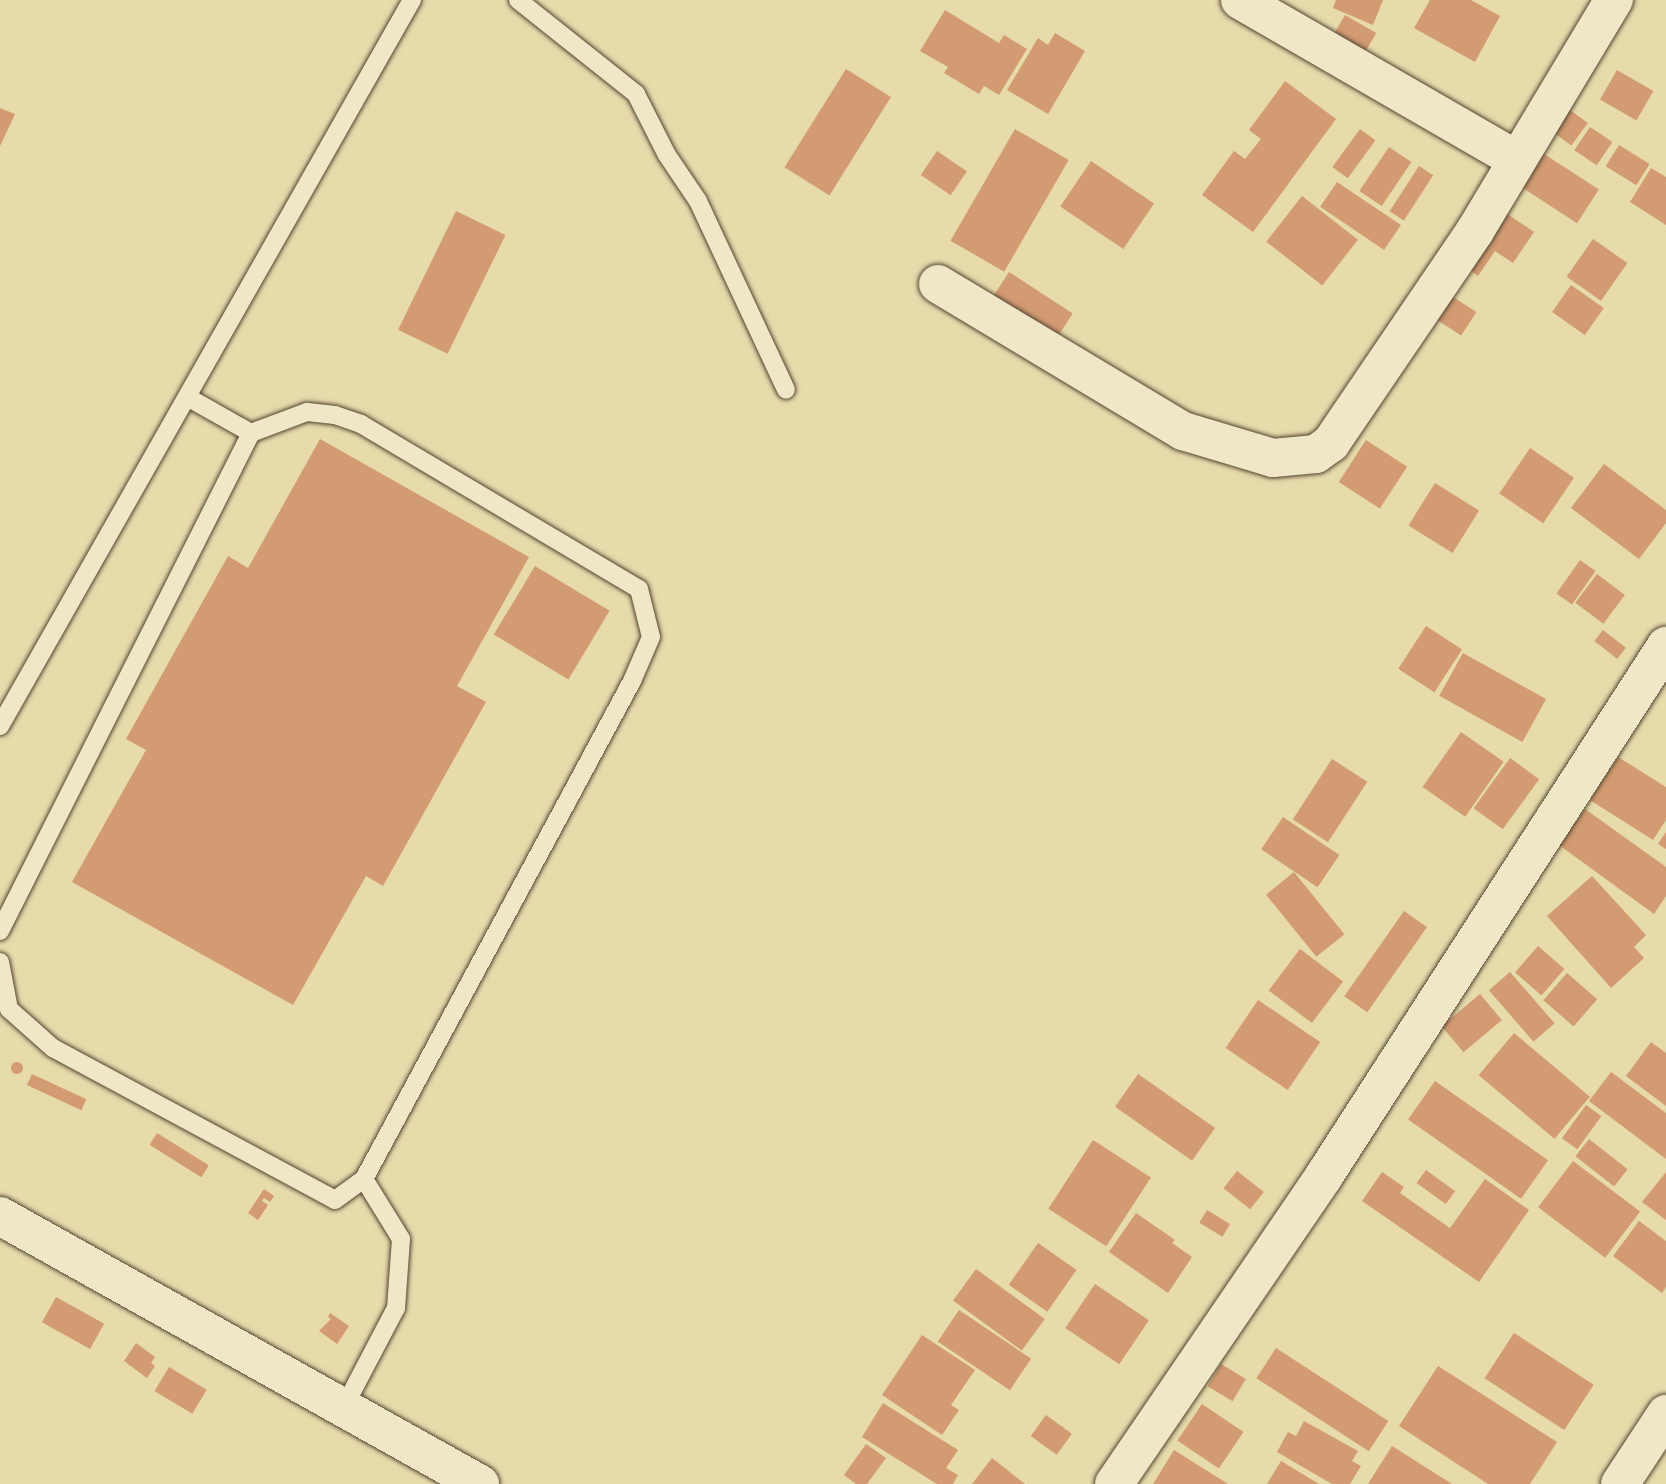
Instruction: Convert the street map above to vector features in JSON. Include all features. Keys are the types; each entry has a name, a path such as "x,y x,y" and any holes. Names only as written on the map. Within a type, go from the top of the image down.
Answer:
{"street":[{"path":"1240,0 1517,160"},
{"path":"938,284 1183,431 1273,458 1316,454 1339,431 1475,231 1614,0"},
{"path":"1114,1484 1324,1176 1666,646"},
{"path":"0,1216 480,1484"},
{"path":"1620,1484 1666,1414"}],"lane":[{"path":"0,726 412,0"},
{"path":"518,0 636,94 667,155 698,201 786,390"},
{"path":"187,397 251,433"},
{"path":"0,931 251,433 307,412 335,415 361,424 639,589 651,637 632,681 364,1179 335,1200 53,1048 9,1009 0,962"},
{"path":"344,1407 396,1308 401,1239 364,1179"}],"building":[{"path":"1336,0 1383,0 1373,25 1333,8"},
{"path":"1430,0 1471,0 1500,16 1475,62 1414,28"},
{"path":"945,10 999,43 1004,35 1027,49 999,95 984,86 979,94 944,73 948,67 920,51"},
{"path":"1345,15 1376,33 1363,56 1332,38"},
{"path":"1055,33 1085,51 1048,114 1007,90 1038,38 1048,45"},
{"path":"846,69 891,97 829,195 785,167"},
{"path":"1617,70 1653,91 1636,120 1600,99"},
{"path":"1285,81 1336,119 1253,232 1202,195 1234,151 1245,159 1261,139 1249,130"},
{"path":"0,108 15,114 0,146"},
{"path":"1570,110 1588,123 1571,146 1554,133"},
{"path":"1590,127 1612,142 1597,165 1574,150"},
{"path":"1015,129 1069,160 1004,272 950,241"},
{"path":"1360,129 1375,140 1348,178 1332,167"},
{"path":"1619,145 1650,164 1636,185 1606,166"},
{"path":"1389,147 1411,162 1382,206 1359,191"},
{"path":"937,151 967,171 951,195 921,175"},
{"path":"1541,152 1599,190 1577,223 1519,186"},
{"path":"1091,161 1154,203 1123,249 1060,207"},
{"path":"1419,166 1433,175 1404,221 1390,211"},
{"path":"1651,168 1666,177 1666,225 1630,202"},
{"path":"1337,182 1401,225 1384,250 1320,207"},
{"path":"1302,196 1358,240 1322,285 1266,242"},
{"path":"1500,209 1534,232 1513,263 1495,251 1478,276 1462,265"},
{"path":"456,211 505,235 448,354 398,330"},
{"path":"1593,239 1627,263 1601,301 1567,277"},
{"path":"1009,272 1073,313 1057,337 994,295"},
{"path":"1571,285 1604,308 1585,335 1552,312"},
{"path":"1447,293 1476,312 1461,336 1432,316"},
{"path":"320,439 529,557 457,686 486,702 383,886 366,876 293,1005 72,882 146,750 126,739 228,556 248,568"},
{"path":"1366,440 1407,467 1380,509 1339,482"},
{"path":"1530,448 1574,478 1543,523 1499,494"},
{"path":"1604,464 1666,510 1666,523 1639,559 1571,508"},
{"path":"1435,483 1479,511 1453,553 1409,525"},
{"path":"1580,560 1596,571 1572,604 1556,594"},
{"path":"535,566 610,611 568,679 494,635"},
{"path":"1597,574 1625,595 1603,624 1575,603"},
{"path":"1426,626 1462,649 1434,692 1398,669"},
{"path":"1603,630 1626,648 1617,659 1594,641"},
{"path":"1463,653 1546,699 1522,742 1439,696"},
{"path":"1461,732 1504,762 1465,817 1423,787"},
{"path":"1618,757 1666,787 1666,820 1653,840 1590,800"},
{"path":"1510,758 1539,779 1503,829 1474,808"},
{"path":"1332,759 1367,782 1328,842 1293,819"},
{"path":"1585,809 1666,867 1666,896 1654,914 1559,845"},
{"path":"1283,817 1339,855 1318,887 1261,849"},
{"path":"1666,832 1666,849 1658,844"},
{"path":"1294,872 1344,934 1316,957 1266,895"},
{"path":"1592,876 1646,935 1634,947 1644,958 1611,988 1547,916"},
{"path":"1404,911 1427,927 1367,1012 1344,996"},
{"path":"1538,946 1564,969 1541,995 1515,972"},
{"path":"1300,949 1343,981 1312,1023 1269,991"},
{"path":"1510,972 1555,1023 1533,1042 1489,990"},
{"path":"1567,973 1597,999 1574,1026 1543,1000"},
{"path":"1480,994 1502,1020 1464,1052 1442,1026"},
{"path":"1258,1000 1320,1042 1288,1090 1226,1048"},
{"path":"1514,1033 1590,1097 1554,1139 1479,1075"},
{"path":"1651,1042 1666,1053 1666,1106 1626,1076"},
{"path":"17,1062 23,1068 17,1074 11,1068"},
{"path":"1611,1072 1666,1113 1666,1159 1589,1101"},
{"path":"32,1074 86,1099 81,1110 27,1085"},
{"path":"1138,1074 1215,1128 1192,1161 1115,1107"},
{"path":"1435,1081 1548,1160 1521,1199 1408,1120"},
{"path":"1586,1105 1601,1116 1577,1149 1562,1138"},
{"path":"157,1133 209,1165 201,1177 150,1145"},
{"path":"1589,1139 1628,1169 1614,1187 1575,1156"},
{"path":"1093,1140 1151,1178 1106,1246 1048,1209"},
{"path":"1573,1161 1640,1212 1605,1258 1538,1207"},
{"path":"1426,1170 1455,1191 1446,1204 1417,1183"},
{"path":"1237,1171 1264,1192 1250,1209 1223,1188"},
{"path":"1382,1172 1404,1187 1400,1193 1450,1228 1485,1179 1529,1210 1479,1282 1362,1201"},
{"path":"1666,1172 1666,1220 1642,1202"},
{"path":"264,1189 274,1196 270,1202 264,1198 262,1201 268,1205 258,1220 248,1213"},
{"path":"1207,1210 1230,1224 1222,1237 1199,1223"},
{"path":"1136,1213 1175,1240 1172,1243 1192,1257 1168,1293 1109,1252"},
{"path":"1639,1221 1666,1241 1666,1287 1662,1293 1613,1256"},
{"path":"1038,1243 1077,1270 1047,1312 1009,1285"},
{"path":"976,1269 1045,1319 1022,1351 953,1301"},
{"path":"1095,1284 1149,1320 1119,1364 1065,1328"},
{"path":"56,1297 104,1324 90,1349 42,1322"},
{"path":"959,1310 1031,1359 1010,1390 938,1342"},
{"path":"330,1313 349,1326 337,1344 319,1331 331,1319 328,1317"},
{"path":"1514,1333 1594,1385 1564,1430 1485,1378"},
{"path":"922,1335 975,1370 951,1405 959,1410 942,1435 882,1395"},
{"path":"136,1343 155,1357 151,1363 155,1366 147,1378 124,1361"},
{"path":"1276,1348 1388,1421 1369,1451 1256,1378"},
{"path":"1221,1364 1246,1379 1232,1401 1208,1386"},
{"path":"1438,1366 1557,1442 1530,1484 1488,1484 1399,1426"},
{"path":"169,1367 207,1390 192,1414 155,1391"},
{"path":"883,1403 958,1450 946,1468 958,1475 953,1484 937,1484 862,1437"},
{"path":"1202,1404 1243,1432 1219,1468 1177,1440"},
{"path":"1046,1415 1072,1434 1057,1455 1031,1436"},
{"path":"1304,1421 1358,1451 1352,1461 1361,1466 1350,1484 1332,1484 1277,1452 1288,1432 1296,1436"},
{"path":"866,1444 886,1458 867,1484 856,1484 844,1475"},
{"path":"1392,1446 1452,1484 1368,1484"},
{"path":"1174,1450 1228,1484 1153,1484"},
{"path":"992,1458 1025,1484 972,1484"},
{"path":"1281,1461 1319,1484 1267,1484"}]}
